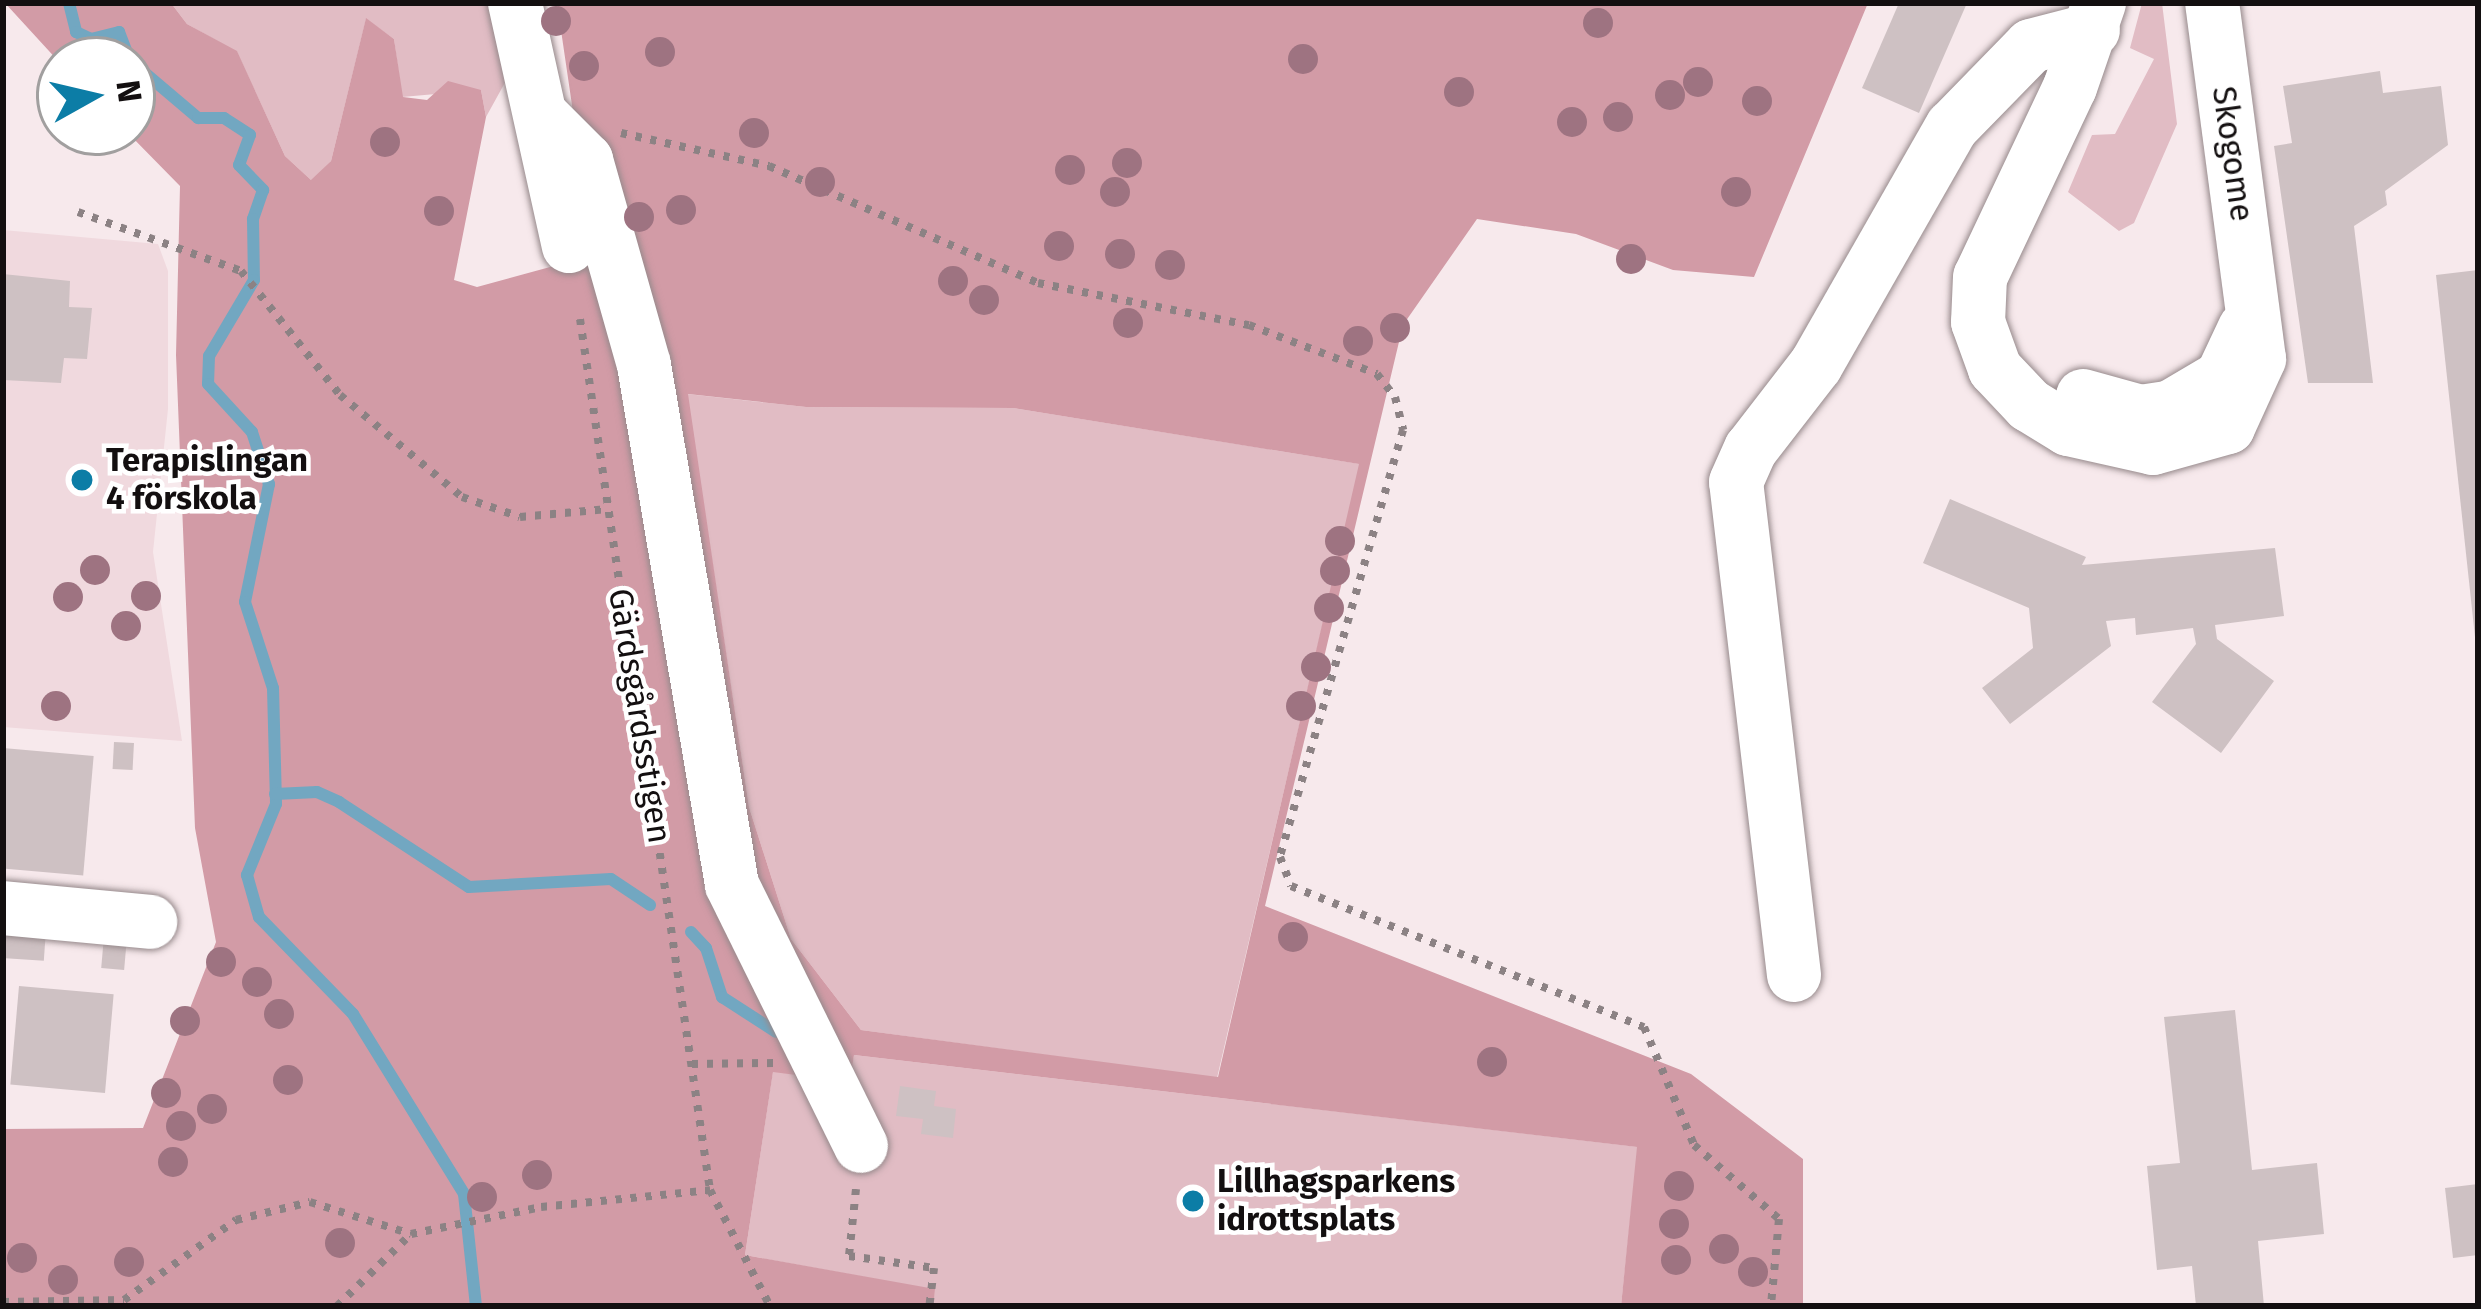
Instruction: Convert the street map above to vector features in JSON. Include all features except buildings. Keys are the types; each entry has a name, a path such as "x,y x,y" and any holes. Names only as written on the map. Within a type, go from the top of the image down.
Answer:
{"street":[{"path":"515,3 569,246"},
{"name":"Skogome","path":"2096,16 2063,103 1980,277 1978,322 1995,369 2029,405 2112,445 2153,448 2228,427 2259,359 2212,3"},
{"path":"1794,975 1736,482 1751,449 1816,365 1952,128 2031,46 2096,16"},
{"name":"Gärdsgårdsstigen","path":"541,116 586,160 644,364 733,885 761,953 823,1062 861,1146"},
{"path":"3,908 150,922"}],"path":[{"path":"610,130 769,166 1038,284 1249,325 1377,374 1395,397 1402,430 1280,857 1291,886 1644,1027 1694,1145 1779,1219 1771,1306"},
{"path":"78,212 241,271 340,395 462,497 520,517 608,509"},
{"name":"Gärdsgårdsstigen","path":"569,246 710,1190 770,1306"},
{"path":"692,1064 823,1062"},
{"path":"861,1146 849,1256 934,1268 929,1306"},
{"path":"3,1302 124,1300 236,1220 310,1202 411,1234 710,1190"},
{"path":"337,1306 411,1234"}],"shaded area":[{"path":"5,3 171,3 187,24 237,51 285,156 311,180 331,161 366,18 394,39 403,97 427,100 448,81 481,90 486,117 454,280 477,287 594,255 557,3 1868,3 1754,277 1673,270 1576,234 1477,219 1403,325 1265,906 1691,1074 1803,1159 1803,1306 1621,1306 1637,1147 854,1055 850,1082 773,1072 745,1255 935,1289 934,1306 3,1306 3,1129 143,1128 216,942 195,828 176,355 180,186 151,156 156,156 156,36 36,37","holes":["688,394 806,407 1013,408 1359,464 1218,1077 861,1030 791,939 749,807"]},
{"path":"171,3 503,3 513,68 486,117 481,90 402,97 394,39 366,19 331,161 312,181 285,156 237,52 187,24"},
{"path":"2142,3 2162,3 2177,124 2134,223 2119,231 2068,192 2092,135 2115,134 2154,59 2130,48"},
{"name":"Terapislingan 4 förskola","path":"3,230 158,244 168,271 168,409 153,552 182,741 3,727"},
{"path":"687,394 806,407 1013,408 1360,464 1217,1078 861,1030 791,939 749,807"},
{"name":"Lillhagsparkens idrottsplats","path":"854,1055 1638,1147 1621,1306 934,1306 935,1290 745,1255 773,1071 849,1082"}],"waterway":[{"path":"69,3 76,32 85,36"},
{"path":"103,36 119,32 121,36"},
{"path":"156,82 198,118 224,118 250,135 239,165 263,190 253,219 254,280 209,356 208,384 252,432 269,484 245,602 273,688 276,804 247,875 259,917 353,1014 464,1194 476,1306"},
{"path":"275,794 317,792 339,802 469,887 611,879 650,905"},
{"path":"691,932 706,948 722,997 776,1032"}],"place":[{"name":"Terapislingan 4 förskola","path":"82,480"},
{"name":"Lillhagsparkens idrottsplats","path":"1193,1201"}]}
